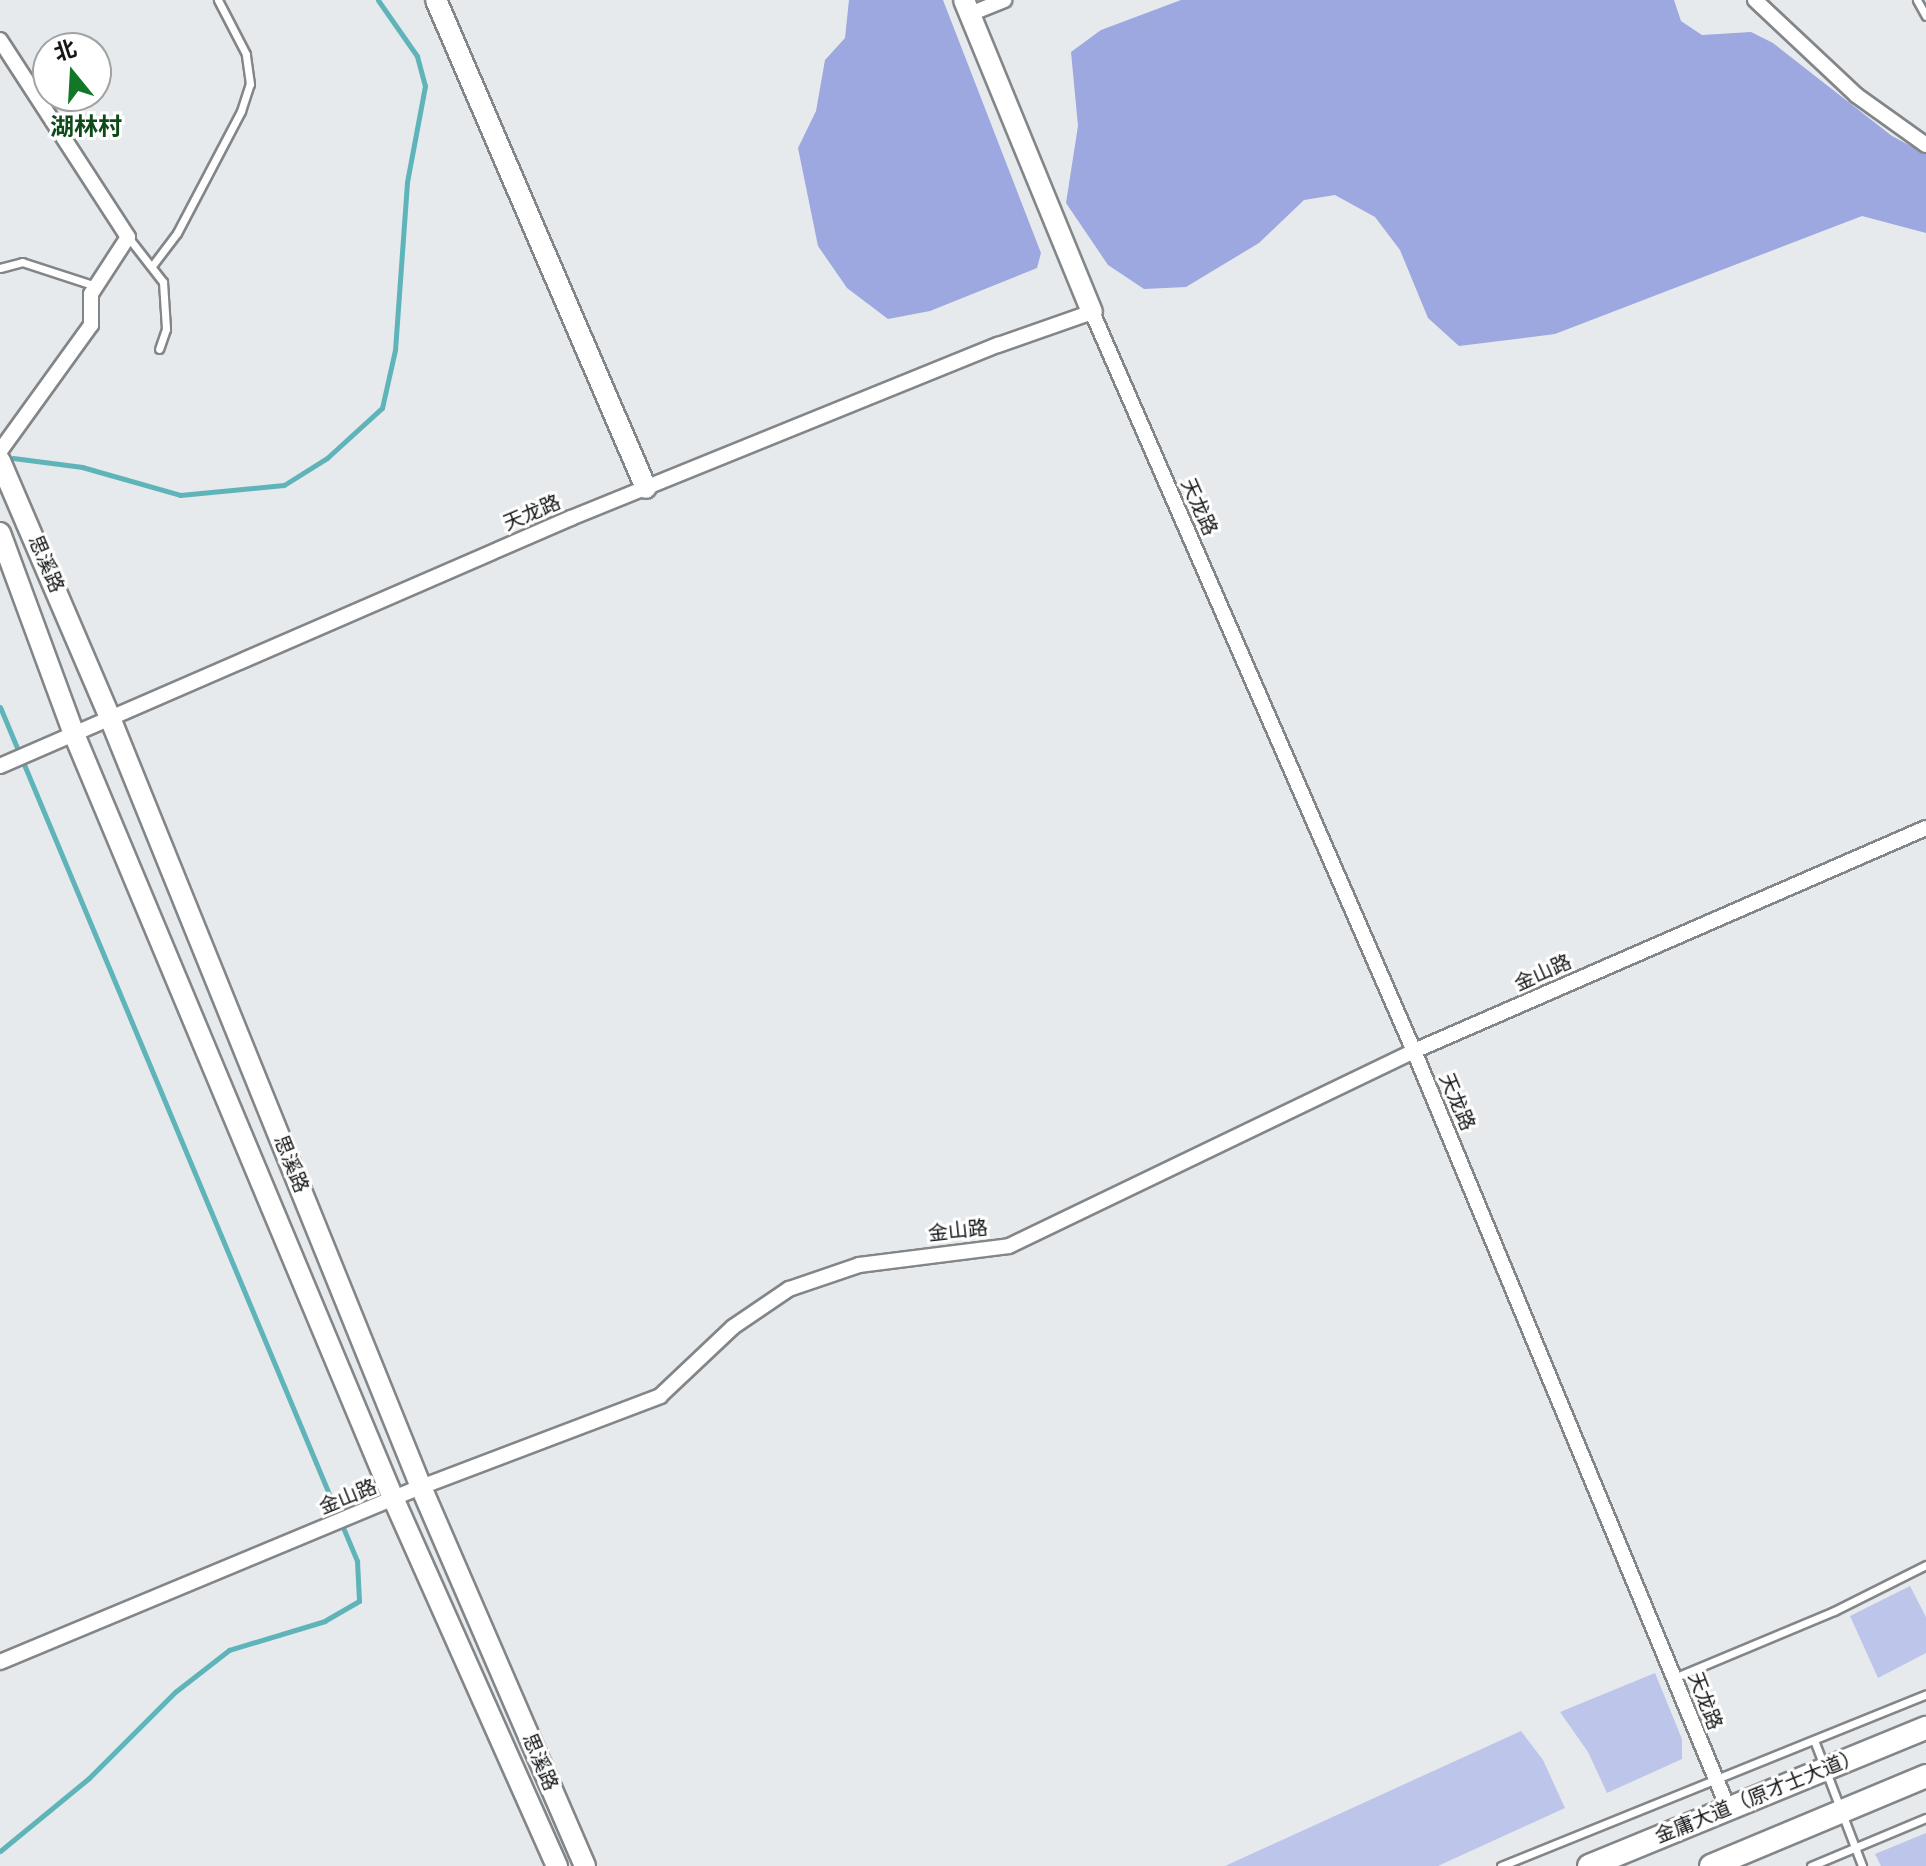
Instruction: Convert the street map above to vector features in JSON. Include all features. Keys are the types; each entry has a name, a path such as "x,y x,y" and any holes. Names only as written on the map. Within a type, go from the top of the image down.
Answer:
{"main road":[{"name":"金庸大道（原才士大道）","path":"1589,1866 1926,1728"},
{"path":"1711,1866 1926,1776"}],"street":[{"path":"436,0 646,488"},
{"path":"1004,0 967,7 1092,312"},
{"path":"1755,0 1856,95 1926,145"},
{"path":"0,40 128,237 96,286 91,325 0,451"},
{"name":"天龙路","path":"0,766 646,488 998,345 1092,312 1414,1051 1674,1678 1712,1778 1728,1808"},
{"name":"思溪路","path":"0,461 110,718 421,1487 585,1866"},
{"name":"思溪路","path":"0,533 74,734 394,1500 557,1866"},
{"name":"金山路","path":"0,1662 421,1487 660,1396 733,1327 789,1289 859,1265 1009,1246 1414,1051 1926,828"}],"lane":[{"path":"152,266 177,233 241,111 250,84 246,54 218,0"},
{"path":"1917,0 1926,16"},
{"path":"128,237 163,282 167,303 159,349"},
{"path":"0,268 22,262 96,286"},
{"path":"1674,1678 1858,1600 1926,1565"},
{"path":"1501,1866 1712,1778 1926,1694"},
{"path":"1814,1740 1838,1812 1862,1866"},
{"path":"1811,1866 1926,1818"}],"shaded area":[{"path":"849,0 943,0 1041,253 1037,268 930,311 888,319 847,288 818,246 798,148 816,111 825,60 845,38"},
{"path":"1181,0 1674,0 1681,21 1702,35 1751,32 1773,43 1892,136 1926,154 1926,233 1862,216 1555,334 1459,346 1428,318 1400,250 1375,217 1335,195 1304,200 1259,243 1186,287 1144,289 1108,265 1066,203 1078,126 1071,52 1101,30"},
{"path":"1910,1586 1926,1617 1926,1653 1878,1678 1850,1616"},
{"path":"1655,1673 1682,1739 1682,1759 1607,1793 1588,1752 1560,1712"},
{"path":"1521,1731 1543,1760 1565,1808 1438,1866 1225,1866"},
{"path":"1926,1833 1926,1866 1881,1866 1875,1854"}],"waterway":[{"path":"13,458 82,467 180,495 284,485 327,458 382,408 395,350 407,182 425,86 417,56 378,0"},
{"path":"0,707 357,1561 359,1601 325,1621 229,1650 175,1692 89,1778 0,1851"}],"district":[{"name":"湖林村","path":"86,128"}]}
